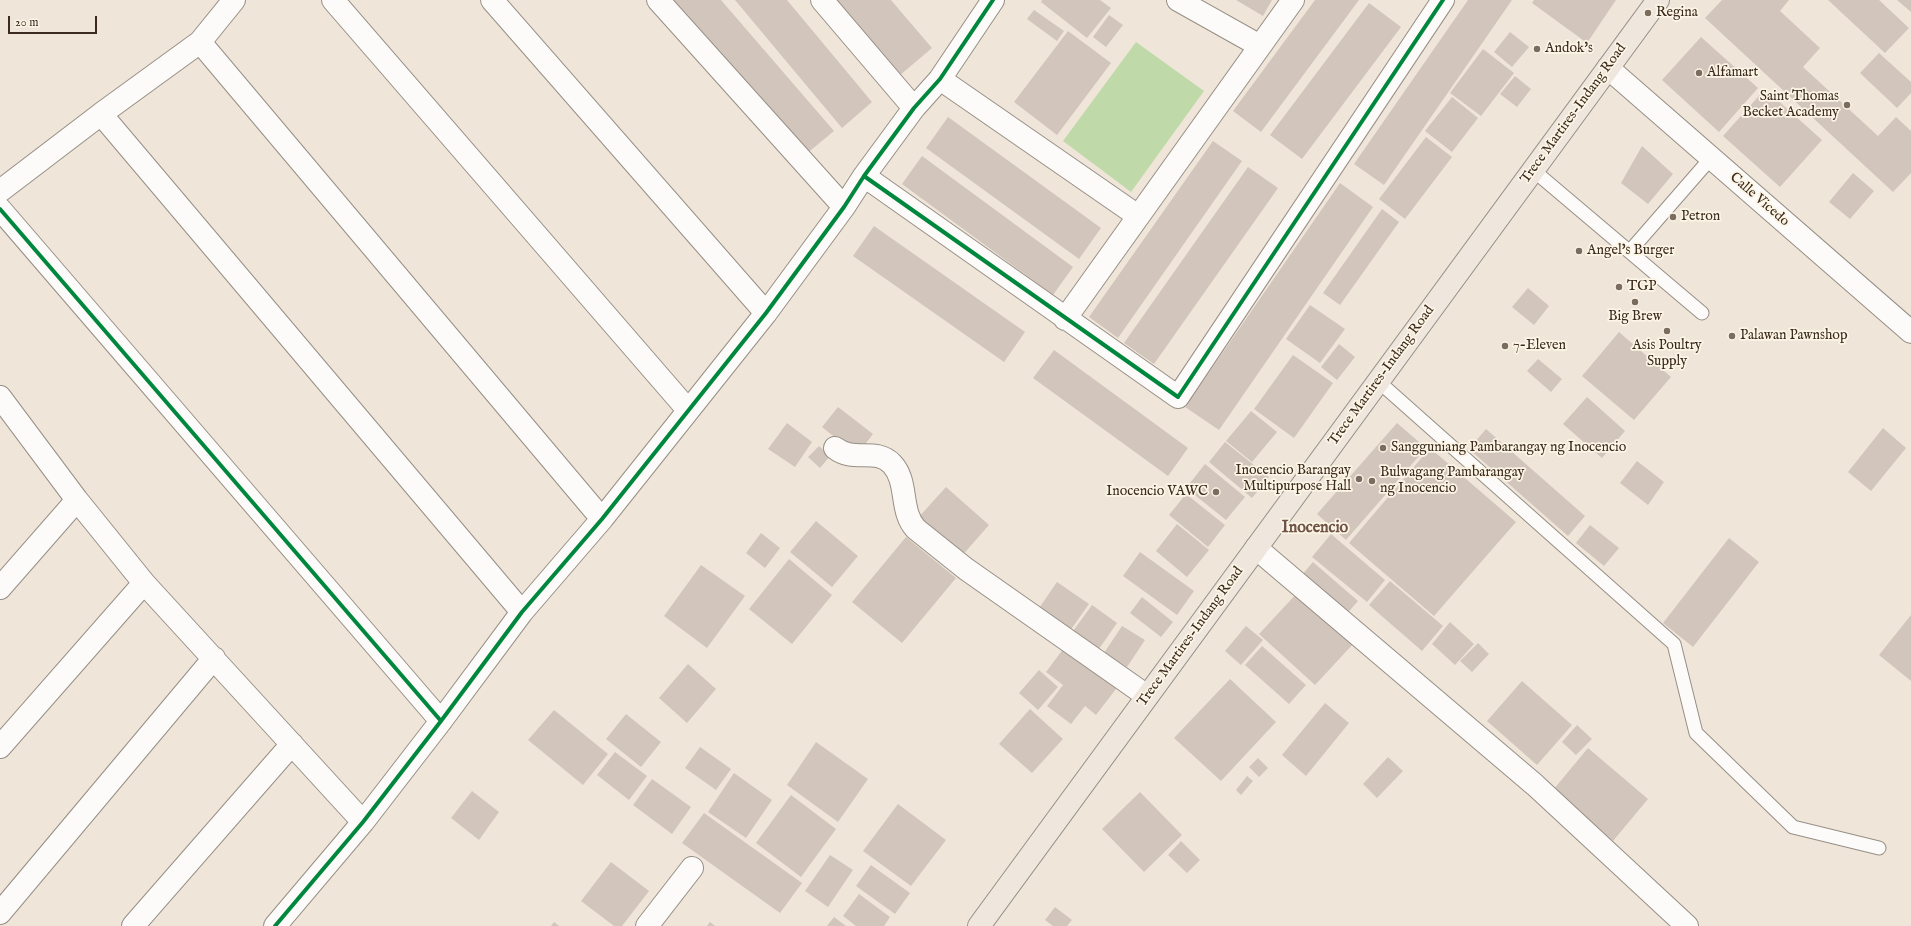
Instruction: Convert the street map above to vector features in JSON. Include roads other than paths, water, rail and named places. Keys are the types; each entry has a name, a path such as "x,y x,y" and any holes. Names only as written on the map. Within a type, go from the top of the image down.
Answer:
{"main road":[{"name":"Trece Martires-Indang Road","path":"979,926 1658,0"}],"street":[{"path":"0,191 101,114 200,42 234,0"},
{"path":"333,0 688,410"},
{"path":"492,0 766,314"},
{"path":"658,0 844,207"},
{"path":"822,0 914,108"},
{"path":"1178,0 1260,46"},
{"path":"1065,319 1293,0"},
{"path":"864,176 1065,319 1178,397 1443,0"},
{"path":"275,926 363,822 442,721 522,612 602,519 766,314 914,108 940,78 984,4"},
{"path":"200,42 602,519"},
{"name":"Calle Vicedo","path":"1608,68 1911,332"},
{"path":"940,78 1138,216"},
{"path":"101,114 522,612"},
{"path":"0,209 442,721"},
{"path":"0,398 76,500 144,583 363,822"},
{"path":"835,448 849,456 873,455 883,458 891,463 898,472 906,514 910,523 916,529 966,570 1148,696"},
{"path":"0,588 76,500"},
{"path":"1256,548 1535,785 1687,926"},
{"path":"0,747 144,583"},
{"path":"0,913 214,658"},
{"path":"133,926 292,744"},
{"path":"647,926 692,868"}],"lane":[{"path":"1630,251 1711,158"},
{"path":"1533,170 1702,312"},
{"path":"1378,381 1674,644 1696,733 1793,827 1879,848"}],"place":[{"name":"Regina","path":"1648,13"},
{"name":"Andok's","path":"1537,49"},
{"name":"Alfamart","path":"1699,73"},
{"name":"Saint Thomas Becket Academy","path":"1847,105"},
{"name":"Petron","path":"1673,217"},
{"name":"Angel's Burger","path":"1579,251"},
{"name":"TGP","path":"1619,287"},
{"name":"Big Brew","path":"1635,302"},
{"name":"Asis Poultry Supply","path":"1667,331"},
{"name":"Palawan Pawnshop","path":"1732,336"},
{"name":"7-Eleven","path":"1505,346"},
{"name":"Sangguniang Pambarangay ng Inocencio","path":"1383,448"},
{"name":"Inocencio Barangay Multipurpose Hall","path":"1359,479"},
{"name":"Bulwagang Pambarangay ng Inocencio","path":"1372,481"},
{"name":"Inocencio VAWC","path":"1216,492"}],"district":[{"name":"Inocencio","path":"1315,529"}]}
